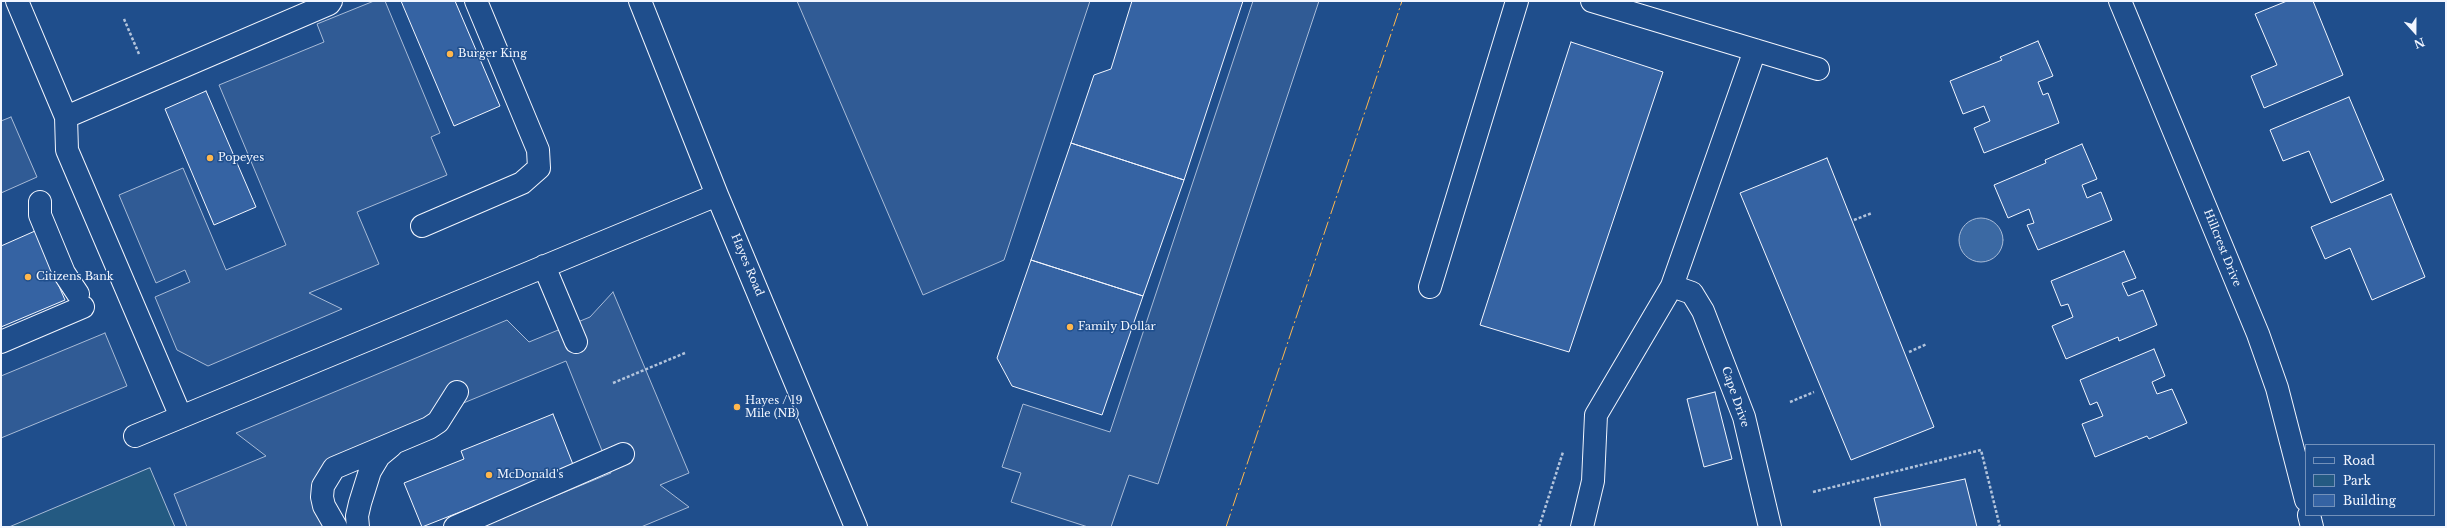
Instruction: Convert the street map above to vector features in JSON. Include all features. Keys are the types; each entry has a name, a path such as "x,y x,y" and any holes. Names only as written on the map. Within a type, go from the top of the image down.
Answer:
{"street":[{"path":"17,1 66,117 67,150 181,417"},
{"path":"422,226 522,183 539,168 538,150 476,1"},
{"name":"Hayes Road","path":"640,1 717,195 856,527"},
{"path":"1430,287 1517,1"},
{"path":"1592,1 1818,69"},
{"name":"Hillcrest Drive","path":"2120,1 2258,334 2277,388 2305,496"},
{"path":"66,117 330,3"},
{"path":"1582,527 1593,481 1596,416 1672,286 1755,50"},
{"path":"135,436 717,195"},
{"path":"1,342 81,301 64,273 43,223 40,215 40,202"},
{"path":"544,266 576,342"},
{"name":"Cape Drive","path":"1672,286 1692,293 1703,311 1744,417 1770,527"},
{"path":"336,527 324,506 323,486 327,476 334,468 429,428 438,422 457,392"},
{"path":"358,527 357,516 370,471 379,456 397,441"},
{"path":"455,527 624,454"},
{"path":"2309,516 2312,527"}],"path":[{"path":"124,20 150,81"},
{"path":"1854,220 1872,213"},
{"path":"1909,352 1927,344"},
{"path":"613,383 685,353"},
{"path":"1790,402 1814,392"},
{"path":"1539,527 1565,446"},
{"path":"1813,492 1981,450 2000,527"}],"green space":[{"path":"149,468 175,527 9,527"}],"shaded area":[{"path":"374,1 385,1 440,133 431,137 447,175 357,212 379,264 309,293 342,309 208,366 177,350 155,297 190,282 185,270 156,283 119,195 183,168 226,270 286,245 219,85 324,42 317,24"},
{"path":"797,1 1090,1 1004,260 923,295"},
{"path":"1253,1 1319,1 1158,484 1129,475 1111,527 1088,527 1011,502 1021,473 1002,467 1023,404 1110,432"},
{"path":"11,117 37,177 1,193 1,121"},
{"path":"1981,218 1993,222 1999,228 2003,240 1999,252 1993,258 1981,262 1969,258 1963,252 1959,240 1963,228 1969,222"},
{"path":"613,292 689,473 660,485 689,507 641,527 480,527 611,473 566,361 334,456 325,527 187,527 174,494 266,456 236,433 507,320 529,342 590,317"},
{"path":"105,333 127,386 1,438 1,376"}],"building":[{"name":"Burger King","path":"401,1 455,1 500,106 454,126"},
{"path":"1132,1 1243,1 1184,180 1071,143 1094,75 1111,69"},
{"path":"2287,1 2313,1 2343,75 2264,108 2251,76 2277,65 2255,14"},
{"path":"2038,41 2053,76 2038,82 2043,95 2048,93 2059,123 1984,153 1974,128 1990,121 1984,106 1963,114 1950,81 2002,60 2000,57"},
{"path":"1571,42 1663,72 1569,352 1480,325"},
{"name":"Popeyes","path":"206,91 256,207 214,225 165,109"},
{"path":"2349,97 2384,180 2331,203 2309,151 2283,161 2270,130"},
{"path":"1071,143 1184,180 1143,296 1031,260"},
{"path":"2082,144 2097,179 2082,185 2087,198 2101,192 2112,220 2038,250 2027,225 2034,223 2029,209 2008,218 1994,185 2046,163 2045,160"},
{"path":"1827,158 1934,427 1851,460 1740,193"},
{"path":"2391,194 2425,277 2372,300 2350,248 2325,259 2311,227"},
{"name":"Citizens Bank","path":"35,231 65,300 1,327 1,246"},
{"path":"2124,251 2136,278 2122,283 2128,296 2143,290 2157,325 2119,341 2118,337 2066,359 2052,326 2073,317 2068,304 2061,306 2051,281"},
{"name":"Family Dollar","path":"1031,260 1143,296 1102,415 1012,386 997,358"},
{"path":"2154,349 2165,376 2152,382 2157,394 2172,389 2187,423 2149,439 2147,436 2095,457 2082,424 2103,416 2097,402 2090,405 2080,380"},
{"path":"1715,392 1732,459 1704,467 1687,399"},
{"name":"McDonald's","path":"553,414 574,467 422,527 404,483 464,459 461,451"},
{"path":"1965,479 1977,527 1881,527 1874,498"}],"power":[{"path":"1226,527 1402,1"}],"place":[{"name":"Burger King","path":"450,54"},
{"name":"Popeyes","path":"210,158"},
{"name":"Citizens Bank","path":"28,277"},
{"name":"Family Dollar","path":"1070,327"},
{"name":"Hayes / 19 Mile (NB)","path":"737,407"},
{"name":"McDonald's","path":"489,475"}]}
